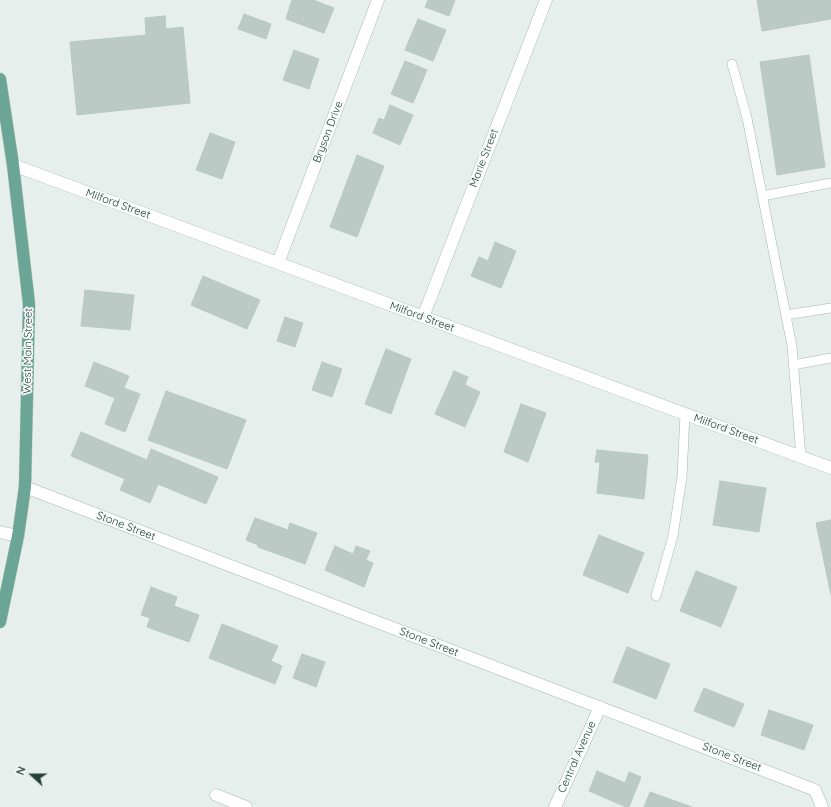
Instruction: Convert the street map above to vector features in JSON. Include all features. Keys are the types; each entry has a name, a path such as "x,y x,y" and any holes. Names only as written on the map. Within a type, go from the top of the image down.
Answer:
{"main road":[{"name":"West Main Street","path":"0,79 13,165 29,304 25,488 18,536 0,622"}],"street":[{"name":"Bryson Drive","path":"278,263 378,0"},
{"name":"Marie Street","path":"423,317 546,0"},
{"name":"Milford Street","path":"13,165 831,468"},
{"name":"Stone Street","path":"25,488 815,790 822,807"},
{"path":"0,532 18,536"},
{"name":"Central Avenue","path":"555,807 600,707"},
{"path":"216,795 246,807"}],"lane":[{"path":"732,64 747,118 792,346 801,457"},
{"path":"762,196 831,183"},
{"path":"786,315 831,308"},
{"path":"793,365 831,358"},
{"path":"656,596 673,536 682,478 685,414"}],"building":[{"path":"292,0 313,0 334,8 324,33 286,19"},
{"path":"428,0 455,0 449,16 425,7"},
{"path":"757,0 831,0 831,19 762,31"},
{"path":"244,14 271,24 266,39 238,29"},
{"path":"165,16 166,29 183,27 190,103 77,115 70,42 146,35 145,18"},
{"path":"418,19 446,30 433,61 405,50"},
{"path":"294,50 319,59 309,89 283,80"},
{"path":"809,55 825,167 777,175 760,62"},
{"path":"405,61 427,70 413,103 391,94"},
{"path":"390,105 413,115 400,145 373,133 379,118 384,120"},
{"path":"210,133 235,142 222,179 196,170"},
{"path":"357,155 384,166 357,237 330,227"},
{"path":"495,242 516,251 501,288 471,276 479,257 488,261"},
{"path":"203,276 260,300 247,329 191,305"},
{"path":"85,290 134,295 130,330 81,326"},
{"path":"285,317 303,323 295,347 277,341"},
{"path":"386,349 411,359 391,414 365,404"},
{"path":"94,362 129,376 124,388 140,394 125,432 105,424 115,398 85,386"},
{"path":"322,362 342,369 332,397 312,390"},
{"path":"454,371 468,377 465,385 480,392 465,427 435,414"},
{"path":"166,391 246,420 227,469 148,440"},
{"path":"521,404 546,413 528,462 504,452"},
{"path":"81,432 147,460 151,449 218,477 206,504 158,484 150,503 120,490 125,479 71,456"},
{"path":"597,450 648,455 644,499 597,493 600,462 595,462"},
{"path":"720,481 766,488 759,532 713,525"},
{"path":"255,518 288,530 290,523 317,533 305,564 258,547 258,545 246,540"},
{"path":"831,520 831,595 816,523"},
{"path":"599,535 644,553 628,593 583,575"},
{"path":"335,546 353,554 356,546 370,551 366,560 373,563 364,587 325,570"},
{"path":"696,571 737,587 721,627 680,611"},
{"path":"151,587 177,597 174,606 199,615 189,642 147,627 150,618 141,615"},
{"path":"222,624 278,646 271,661 282,666 275,684 209,658"},
{"path":"627,647 670,664 656,699 613,682"},
{"path":"302,654 325,662 316,687 293,678"},
{"path":"704,688 744,704 734,727 694,711"},
{"path":"769,710 813,725 804,750 761,735"},
{"path":"597,771 625,783 629,772 641,777 629,807 589,791"},
{"path":"650,792 692,807 644,807"}]}
